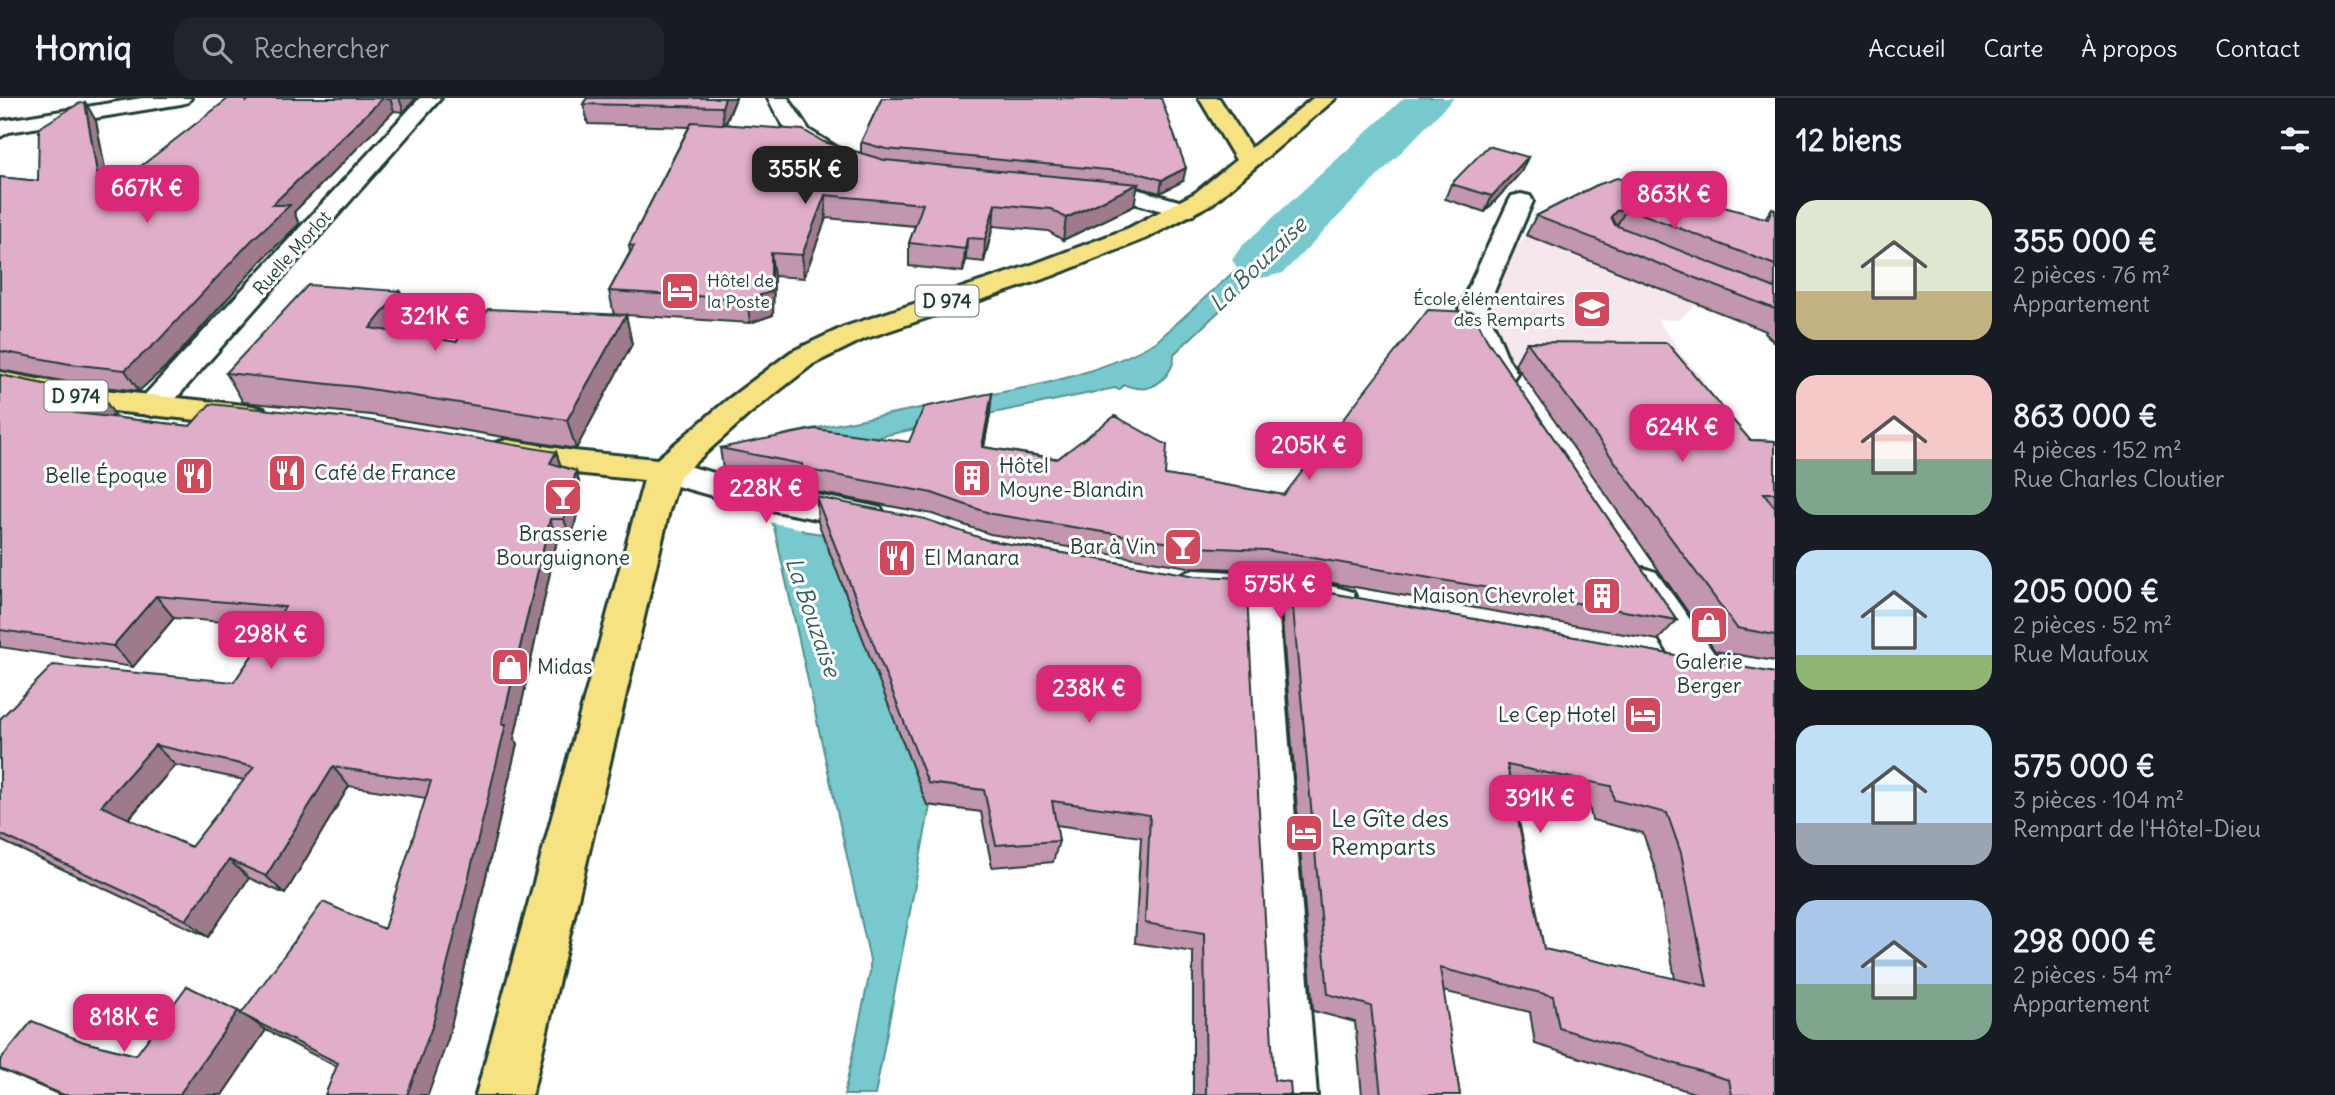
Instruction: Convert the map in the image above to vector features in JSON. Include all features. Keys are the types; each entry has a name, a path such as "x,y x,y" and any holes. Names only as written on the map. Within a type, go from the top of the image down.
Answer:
{"main road":[{"path":"1209,98 1249,163"},
{"name":"D 974","path":"664,471 782,371 823,346 854,333 1043,270 1138,233 1184,210 1249,163 1325,98"},
{"name":"D 974","path":"0,381 85,398 277,419"},
{"path":"482,447 574,462 664,471 651,511 504,1095"}],"street":[{"path":"0,130 181,98"},
{"name":"Ruelle Morlot","path":"152,406 431,98"},
{"path":"778,98 797,134 816,149 860,166"},
{"path":"1056,188 1136,196 1184,210"},
{"path":"1516,394 1493,359 1473,308 1521,201"},
{"path":"664,471 745,493 904,525"},
{"path":"1624,553 1700,668"},
{"path":"1161,579 1188,584 1257,587 1370,608"},
{"path":"1257,587 1289,1095"},
{"path":"1647,659 1739,674"}],"shaded area":[{"name":"École élémentaires des Remparts","path":"1552,221 1775,310 1775,333 1755,327 1754,323 1695,306 1678,320 1657,319 1680,350 1678,351 1706,382 1599,376 1610,395 1534,394 1496,337 1490,316 1504,265 1526,235"}],"water":[{"path":"1419,98 1441,98 1366,172 1348,167"},
{"path":"1342,174 1359,179 1174,354 1170,371 1152,386 1141,389 1124,385 1119,390 1115,388 794,454 780,481 803,531 822,534 930,806 875,1095 844,1095 870,972 870,960 774,527 748,470 770,439 786,434 1034,386 1127,357 1156,342"}],"pier":[{"path":"748,477 785,481 808,530 768,522"}],"building":[{"path":"229,98 246,98 246,102 251,98 383,98 272,205 290,205 252,240 158,341 125,370 70,364 0,351 0,177 38,181 39,128 85,102 101,197"},
{"path":"587,98 725,98 722,107 583,104"},
{"path":"882,98 1161,98 1186,168 1162,180 1139,173 886,149 861,142"},
{"path":"692,122 803,130 824,142 884,160 1138,184 1066,218 1051,209 995,204 985,239 967,238 965,249 909,243 923,204 825,195 802,255 771,253 771,292 747,299 609,291 634,246 629,245"},
{"path":"1488,146 1528,157 1492,196 1451,184"},
{"path":"1617,178 1768,219 1772,208 1775,210 1775,265 1627,208 1616,211 1611,217 1615,225 1775,288 1775,309 1536,216 1597,185"},
{"path":"308,285 400,291 370,328 456,342 466,330 474,331 488,309 626,315 567,420 357,387 226,373"},
{"path":"1428,310 1473,312 1487,340 1677,620 1266,550 1195,547 992,514 932,493 803,469 802,464 720,448 815,429 909,442 924,407 992,393 982,447 1057,459 1115,416 1167,445 1165,475 1284,495"},
{"path":"1527,342 1667,343 1750,440 1775,441 1775,493 1764,493 1775,508 1775,635 1737,628"},
{"path":"0,375 68,389 99,392 75,413 190,426 210,404 360,419 556,452 550,463 576,471 564,519 550,519 502,724 506,724 433,1024 407,1095 325,1095 338,1063 241,1014 323,902 384,929 431,781 333,767 266,876 229,860 186,920 0,834 0,719 53,665 234,682 285,607 156,596 113,646 0,630","holes":["155,745 254,767 191,847 101,806"]},
{"path":"816,497 925,519 987,540 1196,576 1246,578 1274,1080 1290,1082 1291,1095 1206,1095 1204,933 1145,923 1150,815 1052,801 1059,841 996,845 984,790 928,783"},
{"path":"1291,586 1775,673 1775,1095 1732,1095 1729,1080 1559,1028 1553,996 1440,968 1460,1095 1381,1095 1371,1006 1328,994","holes":["1507,765 1611,786 1614,800 1667,813 1681,853 1707,986 1544,949"]},
{"path":"187,986 238,1011 179,1095 64,1095 0,1069 0,1060 32,1021 84,1042 136,1055"}],"waterway":[{"name":"La Bouzaise","path":"1262,260 1431,98"}],"place":[{"name":"Hôtel de la Poste","path":"680,291"},
{"name":"École élémentaires des Remparts","path":"1592,309"},
{"name":"Café de France","path":"287,473"},
{"name":"Belle Époque","path":"194,476"},
{"name":"Hôtel Moyne-Blandin","path":"972,478"},
{"name":"Brasserie Bourguignone","path":"563,497"},
{"name":"Bar à Vin","path":"1183,547"},
{"name":"El Manara","path":"897,558"},
{"name":"Maison Chevrolet","path":"1602,596"},
{"name":"Galerie Berger","path":"1709,625"},
{"name":"Midas","path":"510,667"},
{"name":"Le Cep Hotel","path":"1643,715"},
{"name":"Le Gîte des Remparts","path":"1304,833"}]}
